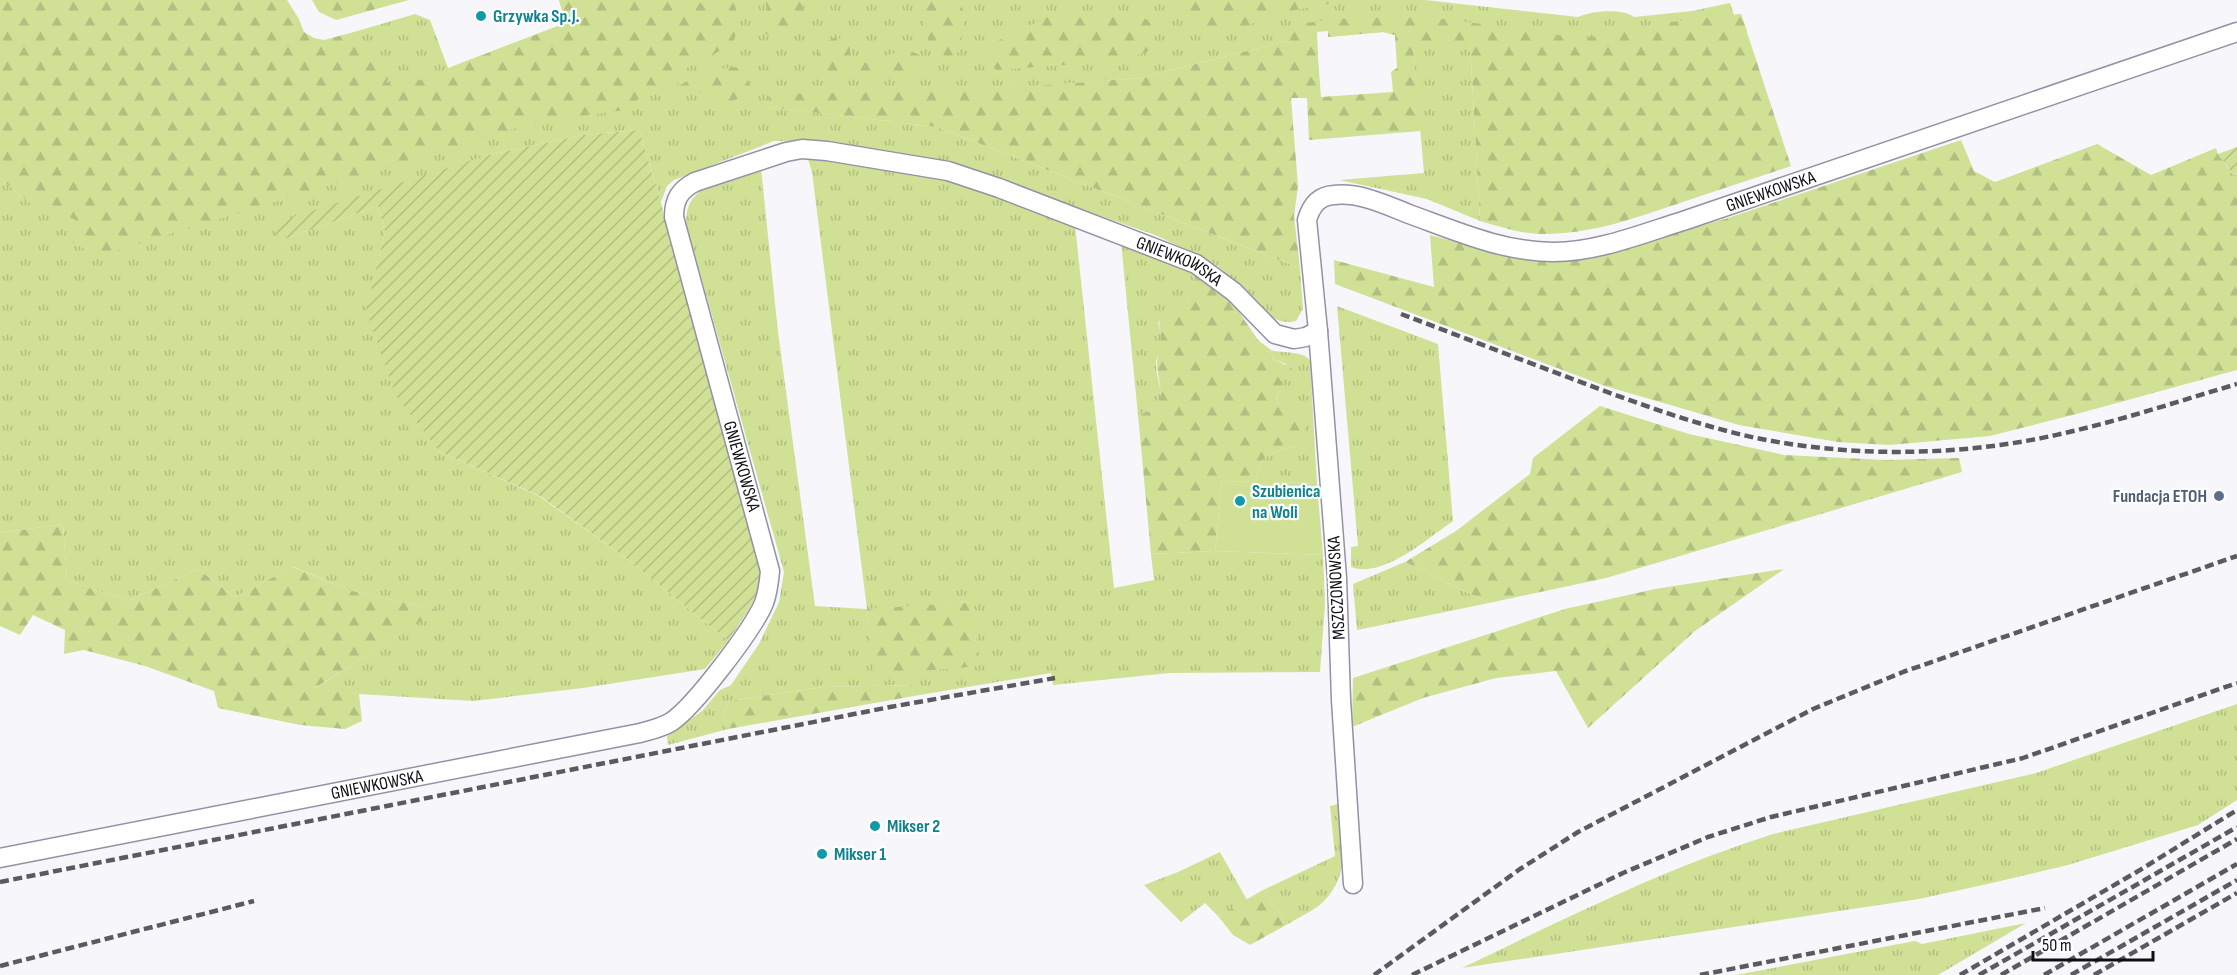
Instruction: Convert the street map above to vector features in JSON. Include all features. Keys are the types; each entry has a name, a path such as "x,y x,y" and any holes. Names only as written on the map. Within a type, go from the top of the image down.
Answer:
{"street":[{"name":"GNIEWKOWSKA","path":"1307,220 1310,208 1316,202 1334,195 1347,195 1383,204 1489,243 1522,250 1577,251 1683,221 2237,32"},
{"name":"GNIEWKOWSKA","path":"0,858 640,734 660,728 678,717 707,684 756,618 764,602 770,579 766,552 674,217 674,206 678,196 684,188 695,182 786,152 802,149 883,159 948,171 999,188 1196,264 1234,292 1275,334 1294,339 1306,337 1318,331"},
{"name":"MSZCZONOWSKA","path":"1307,220 1337,578 1341,700 1353,884"}],"green space":[{"path":"0,0 287,0 304,32 314,38 324,40 354,32 369,49 389,58 392,67 387,82 391,85 412,79 437,83 452,79 462,63 566,23 559,0 701,0 700,3 707,7 732,0 737,11 738,22 733,44 683,70 677,85 638,99 632,109 533,123 98,256 68,240 68,236 79,221 28,202 0,178"},
{"path":"312,0 409,0 336,20 319,12"},
{"path":"559,0 1425,0 1578,17 1606,11 1622,12 1634,17 1692,11 1730,3 1734,15 1741,14 1747,31 1470,44 1480,221 1427,199 1339,180 1424,173 1413,47 1396,49 1395,35 1383,32 1328,37 1328,31 1317,31 1318,55 1287,41 1140,78 769,107 937,127 1300,268 1303,309 1296,321 1292,322 1283,322 1272,317 1219,267 1155,235 952,164 841,143 774,141 674,180 667,186 661,202 639,130 582,135 485,156 276,242 378,206 385,232 367,310 440,452 539,496 631,562 728,641 705,669 583,688 473,701 314,689 438,610 348,590 294,567 235,597 198,569 128,601 67,580 63,524 0,533 0,178 28,202 344,45 354,32 415,14 430,20 448,68 566,23"},
{"path":"765,0 811,0 803,4 797,20 787,27 781,37 764,33 768,14"},
{"path":"912,0 955,0 960,4 963,10 964,26 957,54 948,57 931,49 920,10"},
{"path":"1182,0 1405,0 1351,1 1322,5 1296,10 1218,34 1200,33 1184,26"},
{"path":"1111,12 1140,15 1153,24 1155,43 1147,52 1133,56 1078,64 997,70 987,63 993,43 1048,17"},
{"path":"1741,14 1791,166 1644,215 1611,225 1578,231 1535,234 1480,221 1470,44 1413,47 1421,131 1309,140 1307,98 1291,98 1298,186 1294,216 1300,268 937,127 768,107 769,94 967,91 1140,78 1287,41 1293,30 1305,23 1338,19 1394,17 1446,19 1579,38 1618,34 1654,24","holes":["1328,31 1328,37 1383,32 1395,35 1397,68 1391,72 1393,92 1321,97 1316,32"]},
{"path":"834,38 846,39 850,46 848,59 851,64 864,63 905,49 923,58 926,68 903,74 813,77 809,75 809,69 826,42"},
{"path":"739,67 748,80 749,89 741,97 732,101 721,102 699,93 679,98 676,94 677,87 696,76 714,76 721,69"},
{"path":"639,130 661,202 759,563 760,577 756,594 748,611 728,641 631,562 540,496 440,452 396,396 366,310 385,232 378,206 276,242 274,223 485,156 582,135"},
{"path":"1961,140 1974,171 1995,182 2097,144 2151,175 2216,148 2233,175 2237,175 2237,370 1990,436 1889,445 1838,442 1739,425 1605,386 1335,284 1334,260 1434,287 1430,235 1485,250 1596,254 1725,219"},
{"path":"2237,147 2237,174 2234,176 2218,154"},
{"path":"807,156 932,176 975,188 1075,225 1114,588 1154,580 1151,554 1215,551 1323,555 1325,604 1320,672 1170,673 1053,685 1051,673 914,696 912,685 823,687 729,701 723,715 728,729 668,745 667,736 702,711 720,690 731,685 759,644 779,602 784,572 686,223 689,206 700,191 761,168 778,332 815,606 867,609 812,172","holes":["972,602 876,675 867,610"]},
{"path":"1121,242 1197,275 1186,304 1166,314 1158,322 1161,336 1161,347 1156,360 1160,387 1159,404 1156,409 1138,415"},
{"path":"1197,275 1223,294 1237,309 1258,340 1271,350 1273,359 1292,368 1289,373 1281,375 1281,391 1277,394 1276,402 1283,407 1294,406 1302,417 1305,427 1295,447 1272,453 1263,460 1256,482 1222,481 1215,551 1151,554 1138,415 1156,409 1160,399 1157,364 1161,344 1160,315 1179,309 1188,301"},
{"path":"1337,306 1438,344 1453,521 1405,555 1377,567 1364,569 1351,567 1351,547 1358,546"},
{"path":"1271,350 1303,355 1310,361 1317,483 1256,482 1260,465 1267,456 1295,447 1283,407 1276,402 1277,394 1281,391 1280,375 1286,364 1273,359"},
{"path":"1600,406 1689,434 1784,455 1886,460 1959,458 1962,472 1606,578 1489,603 1405,562 1456,531 1530,474 1533,458"},
{"path":"1222,481 1317,483 1323,555 1215,551"},
{"path":"63,524 67,580 128,601 198,569 235,597 293,567 348,590 439,610 315,688 359,694 362,721 345,729 300,725 218,708 214,691 145,666 84,650 64,654 65,630 33,615 20,635 0,626 0,533"},
{"path":"1405,562 1489,603 1357,630 1353,584"},
{"path":"1784,569 1695,631 1588,728 1556,671 1496,678 1423,698 1352,727 1353,678 1565,609 1655,589"},
{"path":"972,602 980,666 875,675 867,609"},
{"path":"912,685 914,696 728,729 723,715 729,701 823,687"},
{"path":"2237,704 2237,800 2198,825 2068,865 1919,899 1462,968 1654,878 1773,834 2036,773"},
{"path":"1338,804 1343,856 1338,880 1323,902 1288,924 1263,890 1335,856 1330,806"},
{"path":"1220,852 1247,900 1218,916 1205,903 1181,922 1144,885 1178,872"},
{"path":"1263,890 1288,924 1250,945 1233,935 1218,916"},
{"path":"2026,923 1938,975 1736,975 1915,941 1922,944"}],"railway":[{"path":"1401,314 1685,419 1756,438 1847,450 1939,451 2030,440 2120,419 2237,384"},
{"path":"1374,975 1520,869 1578,832 1813,709 1903,672 2237,556"},
{"path":"0,882 890,707 1055,678"},
{"path":"1412,975 1623,873 1708,837 1771,817 2023,758 2237,683"},
{"path":"1960,975 2140,870 2237,810"},
{"path":"1979,975 2237,827"},
{"path":"2001,975 2237,839"},
{"path":"2044,975 2237,864"},
{"path":"2071,975 2237,880"},
{"path":"2094,975 2237,893"},
{"path":"0,966 254,901"},
{"path":"1700,975 2045,908"}],"place":[{"name":"Grzywka Sp.J.","path":"481,16"},
{"name":"Fundacja ETOH","path":"2219,496"},
{"name":"Szubienica na Woli","path":"1240,501"},
{"name":"Mikser 2","path":"875,826"},
{"name":"Mikser 1","path":"822,854"}]}
